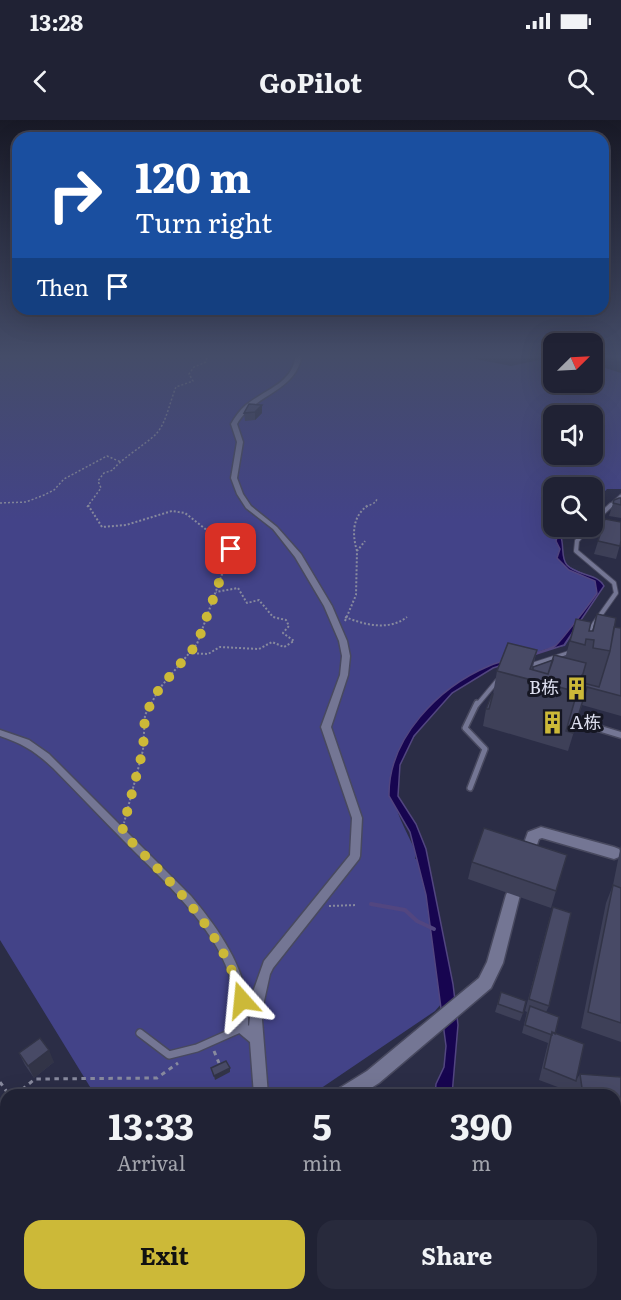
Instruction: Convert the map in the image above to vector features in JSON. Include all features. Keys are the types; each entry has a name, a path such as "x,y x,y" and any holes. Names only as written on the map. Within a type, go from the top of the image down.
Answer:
{"main road":[{"path":"525,861 533,836 541,832 614,853"},
{"path":"354,1089 373,1077 435,1026 477,990 489,976 495,963 513,895"}],"street":[{"path":"241,410 234,424 240,442 234,478 248,507 275,528 298,556 328,606 343,641 346,656 344,675 326,727 357,818 355,856 268,965 261,982 254,1019 260,1089"},
{"path":"591,726 621,735"},
{"path":"0,733 26,742 46,756 189,901 216,939 240,993 243,1008 242,1028 256,1039"}],"lane":[{"path":"603,513 621,496"},
{"path":"581,537 577,542 576,551 614,583 616,593 581,644"},
{"path":"519,669 575,649"},
{"path":"470,788 485,749 482,744 467,734 465,728 478,702 500,680"},
{"path":"140,1033 169,1055 182,1055 242,1028"}],"path":[{"path":"122,832 143,750 145,715 159,689 197,644 231,549 185,513 172,511 126,525 102,527 87,507 101,488 98,481 104,473 113,470 116,464 158,432 167,410"},
{"path":"0,503 26,502 44,495 54,490 63,479 107,456 121,462"},
{"path":"343,641 347,641 344,628 345,617 356,595 354,588 358,567 353,524 363,507 376,502 377,498"},
{"path":"357,551 365,541"},
{"path":"189,653 208,654 220,647 259,649 272,642 284,647 294,641 283,633 289,626 286,621 273,617 259,600 247,603 238,588 214,593"},
{"path":"345,617 361,624 378,625 402,621 407,617"},
{"path":"323,907 357,905"},
{"path":"214,1051 219,1063"},
{"path":"22,1089 35,1079 157,1078 176,1066 182,1055"}],"shaded area":[{"path":"0,410 543,410 543,465 603,465 603,410 621,410 621,489 607,489 603,493 603,477 543,477 543,537 557,537 566,565 603,583 565,646 546,649 493,668 455,686 456,690 412,740 398,768 395,784 396,807 416,853 415,859 423,856 448,996 435,1011 320,1089 91,1089 0,940"},
{"path":"557,537 561,537 564,559 571,569 597,579 604,586 564,645 493,668 452,693 414,736 400,765 398,796 416,824 426,849 453,984 458,1025 453,1089 436,1089 444,1067 446,1046 426,895 410,832 389,796 391,775 397,754 407,735 435,701 470,675 489,666 555,646 597,593 595,581 569,570 557,558 560,549 556,541"}],"building":[{"path":"246,410 257,410 255,412 244,413"},
{"path":"621,498 621,505 613,503 614,500"},
{"path":"605,519 621,522 620,546 598,541 599,537 603,537"},
{"path":"597,614 616,618 610,651 593,648 594,640 586,639 585,645 570,641 576,619 591,622 589,631 593,631"},
{"path":"614,627 621,628 621,696 587,687 573,733 566,731 582,675 584,676 583,683 599,687 610,651"},
{"path":"508,643 537,650 530,669 548,674 554,655 586,663 578,692 497,671"},
{"path":"553,660 548,674 533,670 533,667"},
{"path":"492,694 489,709 486,709"},
{"path":"484,828 567,855 556,891 472,862"},
{"path":"613,885 621,888 621,1023 588,1012"},
{"path":"553,907 571,913 549,1006 529,999"},
{"path":"501,992 526,1001 523,1013 498,1004"},
{"path":"530,1006 559,1017 555,1034 552,1032 552,1035 525,1025"},
{"path":"552,1032 584,1044 576,1081 544,1068"},
{"path":"40,1038 49,1050 28,1066 19,1053"},
{"path":"226,1061 230,1068 214,1076 211,1068"},
{"path":"580,1074 621,1077 621,1089 582,1089"}],"waterway":[{"path":"371,904 405,910 417,921 434,929"}],"place":[{"name":"B栋","path":"577,688"},
{"name":"A栋","path":"552,723"}],"route":[{"path":"231,549 219,577 197,644 159,689 145,715 143,750 122,832 181,892 210,928 227,958 242,1000"}]}
